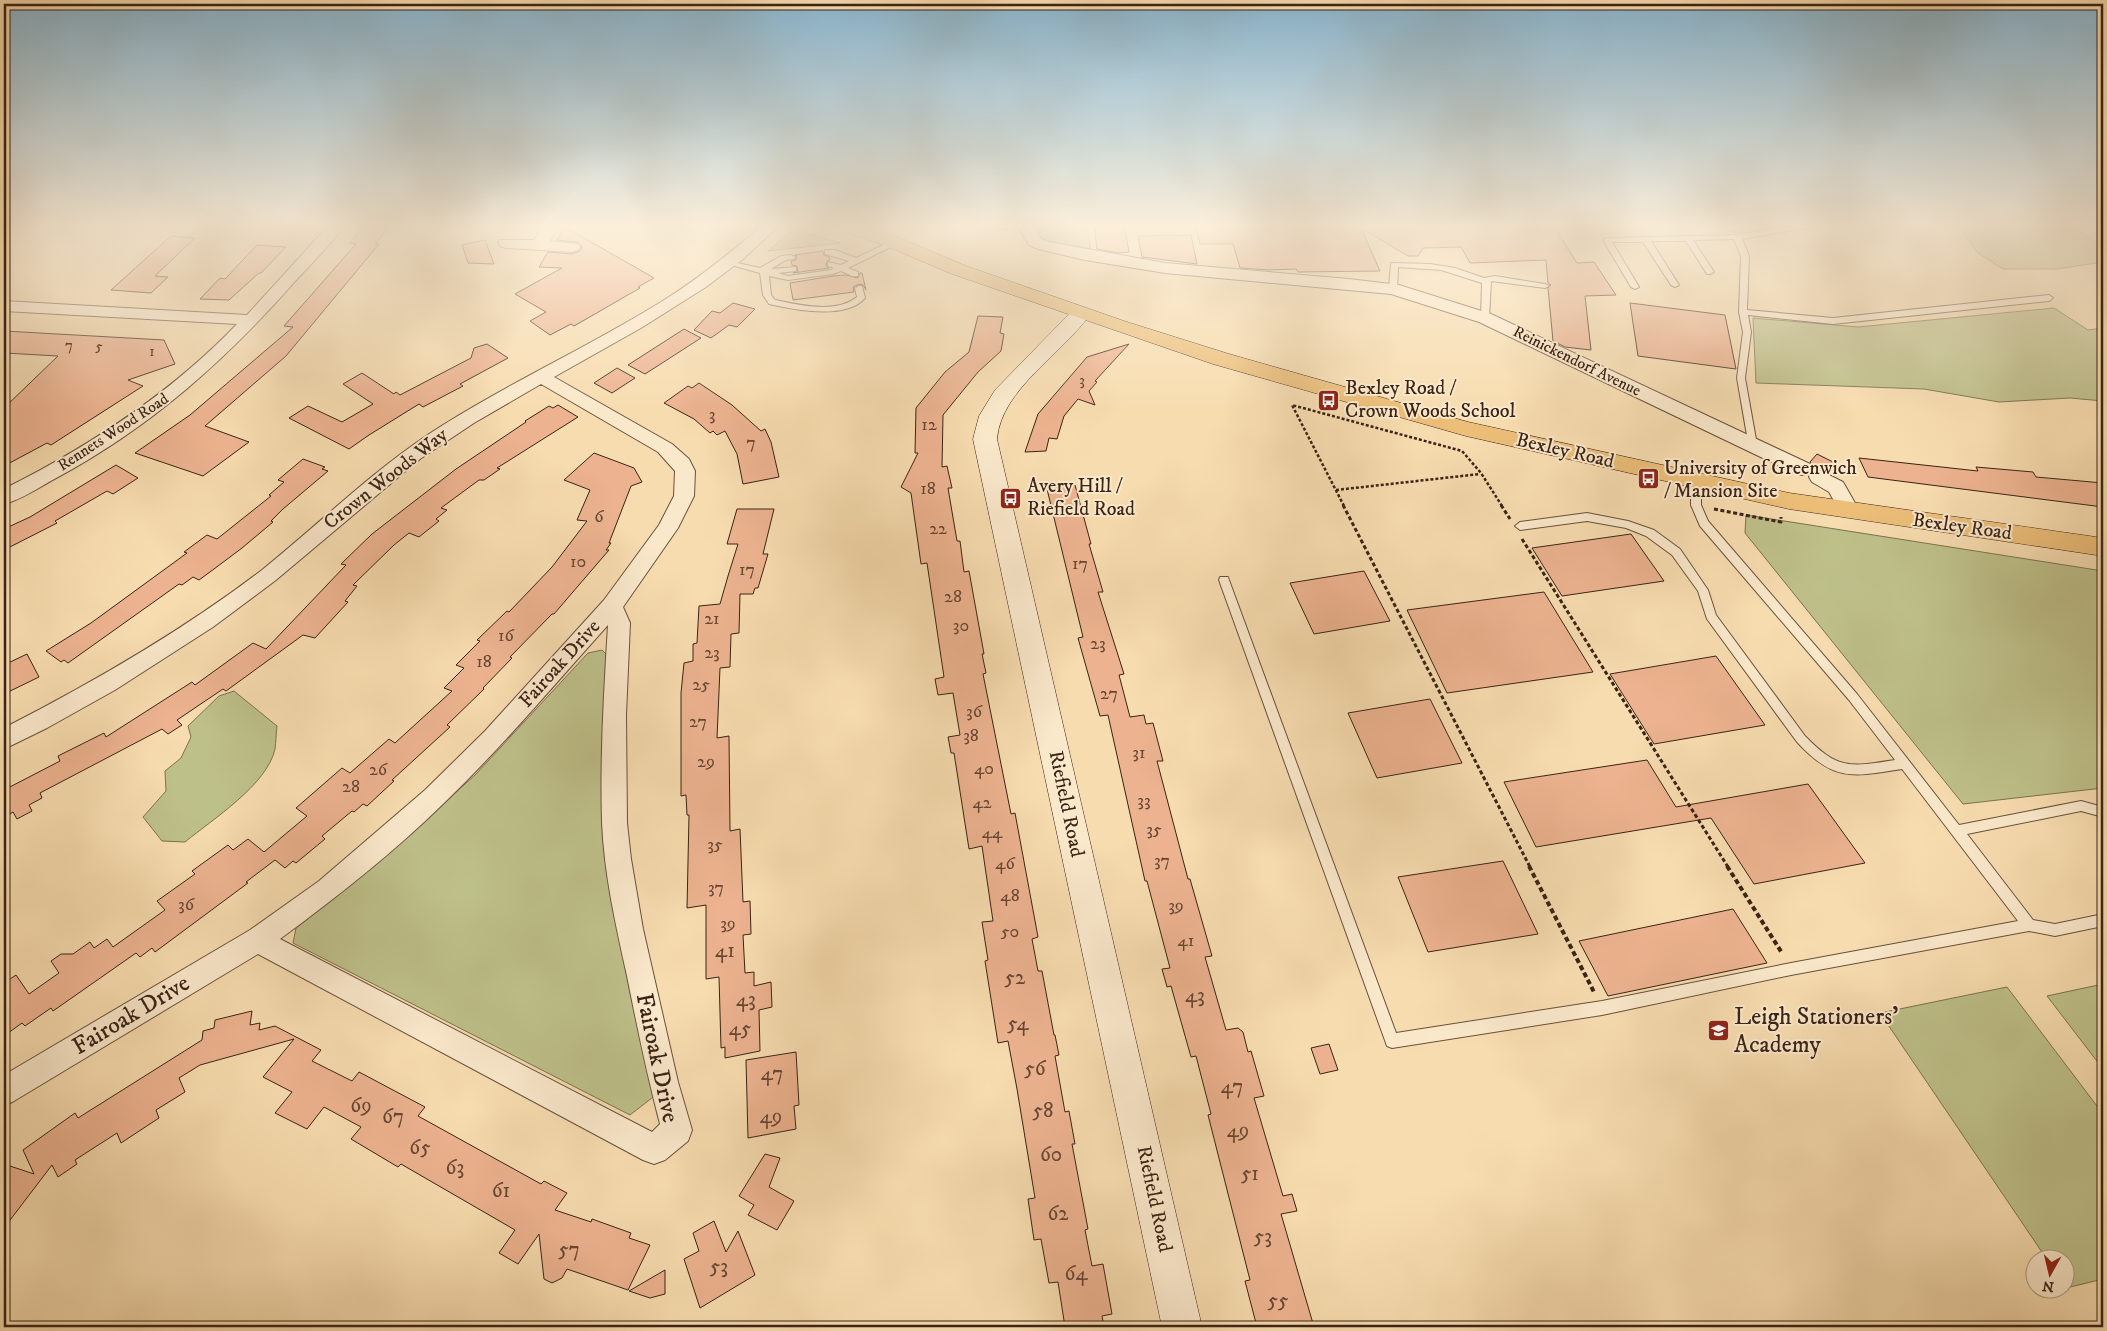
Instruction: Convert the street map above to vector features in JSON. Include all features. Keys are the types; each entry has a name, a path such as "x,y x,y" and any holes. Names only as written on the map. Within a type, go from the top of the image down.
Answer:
{"main road":[{"name":"Bexley Road","path":"1008,287 1221,358 1466,429 1789,501 2103,547"}],"street":[{"name":"Rennets Wood Road","path":"4,497 101,444 140,418 203,367 280,287"},
{"name":"Crown Woods Way","path":"4,739 114,681 207,622 289,558 363,493 411,456 459,423 666,306 695,287"},
{"name":"Reinickendorf Avenue","path":"1376,287 1393,289 1486,318 1811,473 1836,487 1849,510"},
{"path":"4,306 250,320"},
{"name":"Riefield Road","path":"1081,313 992,409 986,424 985,439 1182,1327"},
{"name":"Fairoak Drive","path":"4,1091 259,939 328,889 434,797 493,738 612,606 668,528 684,496 685,471 682,464 665,448 540,376"},
{"name":"Fairoak Drive","path":"259,939 269,947 654,1149 676,1130 634,948 618,859 615,823 614,715 620,623 612,606"}],"lane":[{"path":"766,287 767,296 772,302 799,308 852,306 861,298 859,288"},
{"path":"1486,287 1486,318"},
{"path":"1744,287 1743,312 1747,332 1741,378 1752,445"},
{"path":"1743,312 1833,321 2049,298"},
{"path":"1696,480 1696,505 1704,523 1853,697 2029,925"},
{"path":"1517,527 1587,517 1628,525 1650,533 1676,552 1702,590 1711,616 1815,756 1834,768 1858,771 1904,764"},
{"path":"1224,580 1392,1041 1602,1008 1791,969 2029,925 2055,930 2103,920"},
{"path":"1957,831 2081,806 2103,812"}],"path":[{"path":"1602,1008 1292,405 1462,451 1481,474 1517,527 1791,969"},
{"path":"1336,490 1481,474"},
{"path":"1711,513 1709,508 1781,522 1781,515"}],"green space":[{"path":"2054,308 2088,330 2103,328 2103,401 2070,398 1999,402 1924,389 1756,383 1753,318 1858,327"},
{"path":"1746,515 2103,571 2103,788 1963,804 1745,533"},
{"path":"602,650 609,657 608,704 657,1094 630,1115 293,943 296,928 379,862 475,775 588,653"},
{"path":"234,691 277,726 275,749 270,762 262,775 238,800 185,842 162,841 143,817 166,791 165,771 181,758 191,737 188,726 219,696"},
{"path":"2103,984 2103,1069 2047,996"},
{"path":"2007,987 2103,1114 2103,1279 2074,1286 2074,1248 2039,1248 1880,1013"}],"building":[{"path":"114,287 157,287 151,293 111,290"},
{"path":"211,287 243,287 229,300 200,299"},
{"path":"318,287 343,287 286,356 205,426 249,442 203,476 135,453 190,415 293,327 284,326"},
{"path":"527,287 640,288 574,326 571,324 550,335 530,321 546,312 515,294"},
{"path":"791,287 853,287 854,292 793,300"},
{"path":"1611,287 1616,295 1585,296 1591,350 1565,347 1553,341 1548,288"},
{"path":"733,303 755,309 737,327 729,325 711,338 694,330 712,311 720,313"},
{"path":"1630,303 1725,315 1736,369 1638,356"},
{"path":"978,316 1003,317 1000,333 1004,334 1001,351 978,372 943,415 942,467 947,466 952,488 948,488 957,541 960,541 964,572 969,571 984,654 982,654 986,673 983,674 1011,814 1015,813 1038,937 1032,939 1038,971 1042,971 1059,1055 1055,1056 1065,1112 1069,1111 1075,1144 1072,1144 1088,1229 1085,1230 1092,1266 1103,1264 1112,1314 1102,1316 1104,1327 1065,1327 1058,1282 1049,1283 1041,1239 1034,1240 1028,1199 1035,1198 1017,1089 1008,1041 998,1043 985,961 988,960 982,922 993,921 982,846 969,849 954,753 951,753 948,737 960,735 953,693 938,695 935,679 944,677 927,563 921,564 911,493 901,487 918,453 915,453 916,408 945,372 969,352"},
{"path":"684,329 701,338 645,374 628,365"},
{"path":"4,331 164,340 175,364 128,380 143,386 51,445 47,443 4,466 4,408 58,356 4,353"},
{"path":"487,344 508,358 460,384 463,386 423,407 419,404 349,449 289,418 308,406 342,422 373,404 343,384 362,373 394,394 396,392 400,395 471,358 474,348"},
{"path":"1129,344 1095,381 1097,382 1089,391 1095,405 1078,399 1064,416 1057,439 1049,438 1046,451 1025,452 1038,414 1087,357"},
{"path":"617,368 635,378 612,393 594,383"},
{"path":"699,383 732,405 761,431 765,429 771,442 779,477 743,484 737,454 725,431 717,435 713,431 710,433 694,419 664,403 688,386 692,388"},
{"path":"558,405 578,417 497,468 500,469 484,480 479,480 441,508 447,510 436,519 439,521 419,537 409,533 394,545 353,585 357,586 345,601 348,602 315,638 303,635 226,691 223,689 177,720 182,725 168,734 162,729 40,793 42,798 29,805 32,811 17,819 13,812 4,818 4,790 60,761 58,756 104,733 106,737 192,682 195,685 253,643 266,649 346,565 341,564 372,534 456,469 525,421 549,406 553,408"},
{"path":"594,453 634,468 642,482 631,486 609,543 611,543 606,550 609,550 554,614 510,657 512,658 484,689 447,725 450,727 392,780 394,781 367,806 363,804 354,812 352,811 322,836 325,839 296,863 293,861 285,868 275,860 246,882 248,883 155,952 152,948 140,957 136,953 53,1011 51,1008 25,1026 22,1023 4,1036 4,983 16,975 29,994 59,973 51,961 61,954 73,954 90,942 94,948 107,939 113,947 165,910 157,901 195,874 192,871 228,845 233,850 248,839 264,852 307,816 296,808 342,768 350,773 389,739 395,743 452,691 444,688 464,668 456,665 480,641 477,640 507,611 509,612 552,567 587,521 577,520 590,490 564,480"},
{"path":"1817,454 1833,462 1824,471 1820,468 1815,469 1810,462"},
{"path":"1859,458 1978,471 1976,467 2033,472 2036,477 2103,483 2103,507 1868,477"},
{"path":"303,459 325,467 322,469 328,471 283,509 271,521 273,522 214,569 199,580 193,577 182,585 179,584 68,663 64,660 61,662 46,651 91,623 187,553 184,552 207,535 217,539 271,496 269,495 284,482 278,480"},
{"path":"116,465 138,478 113,494 107,491 55,521 57,523 4,550 4,529 30,517"},
{"path":"1075,485 1103,592 1098,592 1124,674 1119,675 1130,717 1144,715 1146,724 1153,723 1163,761 1157,761 1188,879 1190,879 1212,956 1205,957 1226,1030 1238,1028 1243,1032 1248,1052 1251,1051 1264,1096 1254,1098 1283,1196 1292,1194 1297,1211 1281,1214 1314,1327 1257,1327 1245,1281 1250,1280 1208,1115 1211,1114 1196,1056 1191,1057 1171,986 1167,987 1162,969 1170,968 1147,881 1145,881 1108,715 1100,716 1078,638 1083,637 1047,489"},
{"path":"737,509 774,509 763,554 768,554 758,588 755,588 753,594 740,594 739,633 731,634 730,667 720,668 717,738 729,736 730,831 740,829 743,902 750,901 751,934 743,935 745,973 754,972 754,986 771,982 772,1007 759,1010 760,1051 725,1058 725,1047 721,1048 719,977 706,979 706,905 687,908 689,815 687,815 686,795 681,796 681,693 684,663 693,661 693,644 697,643 699,606 720,604 738,544 727,544"},
{"path":"1631,534 1664,581 1562,596 1532,548"},
{"path":"1364,571 1390,621 1314,634 1290,583"},
{"path":"1544,592 1593,672 1447,693 1407,610"},
{"path":"27,654 39,677 4,694 4,665"},
{"path":"1716,656 1765,725 1654,744 1610,674"},
{"path":"1430,699 1462,763 1377,778 1348,713"},
{"path":"1647,760 1676,807 1808,784 1865,863 1754,884 1711,818 1536,847 1504,782"},
{"path":"1503,861 1538,934 1428,952 1398,877"},
{"path":"1733,909 1767,963 1608,996 1579,941"},
{"path":"252,1011 250,1025 260,1023 259,1030 275,1026 321,1050 312,1061 352,1081 359,1072 425,1107 418,1116 541,1184 544,1181 567,1193 555,1210 591,1222 592,1219 631,1233 629,1238 650,1245 628,1290 567,1269 562,1278 552,1283 544,1279 539,1234 518,1264 499,1253 515,1230 401,1164 398,1167 351,1139 361,1127 324,1107 307,1129 275,1113 292,1092 263,1077 294,1039 200,1065 179,1078 185,1092 156,1110 159,1118 121,1143 117,1133 75,1160 77,1164 58,1177 52,1165 4,1228 4,1164 34,1174 23,1150 75,1113 78,1118 202,1040 203,1031 214,1028 215,1020"},
{"path":"1329,1044 1338,1070 1320,1074 1311,1048"},
{"path":"796,1052 799,1105 794,1106 796,1129 748,1138 746,1060"},
{"path":"765,1154 780,1158 769,1187 794,1201 777,1230 748,1215 754,1205 739,1196"},
{"path":"714,1221 726,1252 738,1231 755,1275 700,1308 684,1259 699,1251 693,1233"},
{"path":"665,1270 665,1294 650,1298 629,1291"}],"place":[{"name":"Bexley Road / Crown Woods School","path":"1329,400"},
{"name":"University of Greenwich / Mansion Site","path":"1648,479"},
{"name":"Avery Hill / Riefield Road","path":"1011,498"},
{"name":"Leigh Stationers' Academy","path":"1718,1031"}]}
